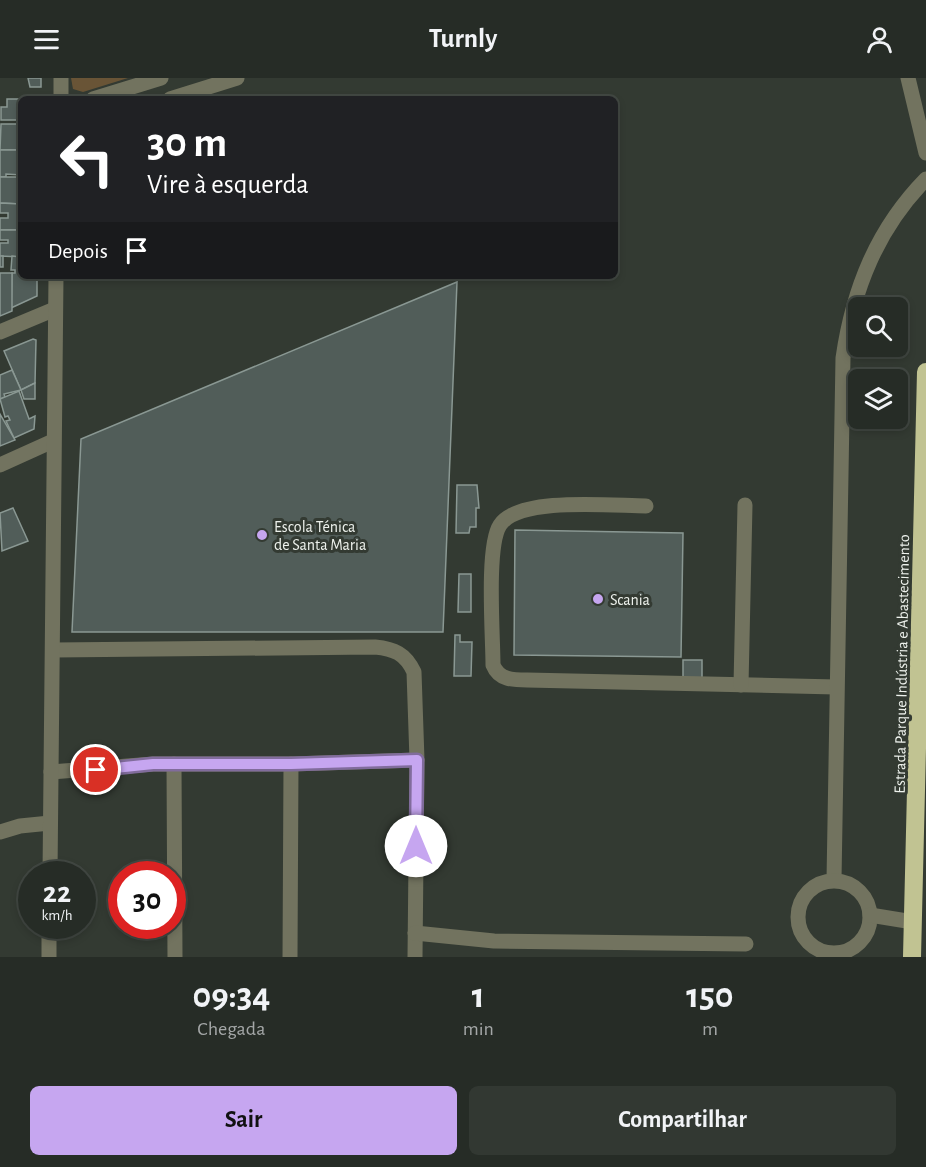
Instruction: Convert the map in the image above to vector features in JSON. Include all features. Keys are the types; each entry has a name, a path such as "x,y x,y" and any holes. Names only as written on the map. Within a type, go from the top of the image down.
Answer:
{"highway":[{"name":"Estrada Parque Indústria e Abastecimento","path":"912,957 926,372"}],"street":[{"path":"61,78 61,96"},
{"path":"103,96 161,78"},
{"path":"180,96 237,78"},
{"path":"908,78 926,153"},
{"path":"834,880 843,358 848,326 864,268 881,237 926,179"},
{"path":"50,861 54,650 53,441 56,279"},
{"path":"0,332 55,309"},
{"path":"0,465 53,441"},
{"path":"741,685 745,505"},
{"path":"646,506 540,507 510,516 501,524 493,548 493,665 496,673 514,680 836,687"},
{"path":"54,650 388,648 399,652 409,661 414,672 417,760 415,957"},
{"path":"51,772 153,764 291,764 417,760"},
{"path":"174,764 175,957"},
{"path":"290,957 291,764"},
{"path":"0,832 20,826 50,823"},
{"path":"834,880 844,882 859,891 865,898 870,915 866,933 854,947 845,951 827,952 810,944 799,928 798,909 807,891 815,885 834,880"},
{"path":"870,915 914,922"},
{"path":"415,933 494,940 746,944"},
{"path":"49,939 49,957"}],"shaded area":[{"path":"71,78 128,78 83,92 73,89"}],"building":[{"path":"28,78 41,78 41,87 30,87"},
{"path":"7,99 18,99 18,120 1,120 1,107 7,107"},
{"path":"1,124 18,124 18,150 0,150"},
{"path":"0,150 18,150 18,175 6,174 6,177 0,177"},
{"path":"0,177 18,177 18,204 0,203"},
{"path":"0,203 18,204 18,230 0,230 0,218 8,218 8,213 0,213"},
{"path":"0,230 18,230 18,257 0,256 0,243 8,243 8,240 0,240"},
{"path":"0,256 3,256 3,267 0,267"},
{"path":"12,256 18,257 18,279 37,279 37,296 11,308 12,273 15,273 15,270 11,270"},
{"path":"0,273 12,273 12,311 0,316"},
{"name":"Escola Ténica de Santa Maria","path":"457,282 443,632 72,632 81,439"},
{"path":"33,339 36,340 35,383 21,390 4,351"},
{"path":"12,370 21,390 4,394 5,397 0,399 0,375"},
{"path":"35,383 35,399 24,399 21,390"},
{"path":"19,391 29,419 35,416 34,429 14,438 6,421 10,420 8,416 5,417 0,399"},
{"path":"0,414 15,440 0,446"},
{"path":"457,485 477,485 479,508 476,508 476,527 470,527 469,533 456,533"},
{"path":"13,508 28,541 2,551 0,513"},
{"name":"Scania","path":"515,530 683,533 681,657 514,655"},
{"path":"459,574 471,574 471,612 458,612"},
{"path":"455,635 460,635 460,642 472,642 471,676 454,676"},
{"path":"683,660 702,660 702,681 683,681"}],"place":[{"name":"Escola Ténica de Santa Maria","path":"262,535"},
{"name":"Scania","path":"598,599"}],"route":[{"path":"96,770 153,764 291,764 417,760 416,846"}]}
